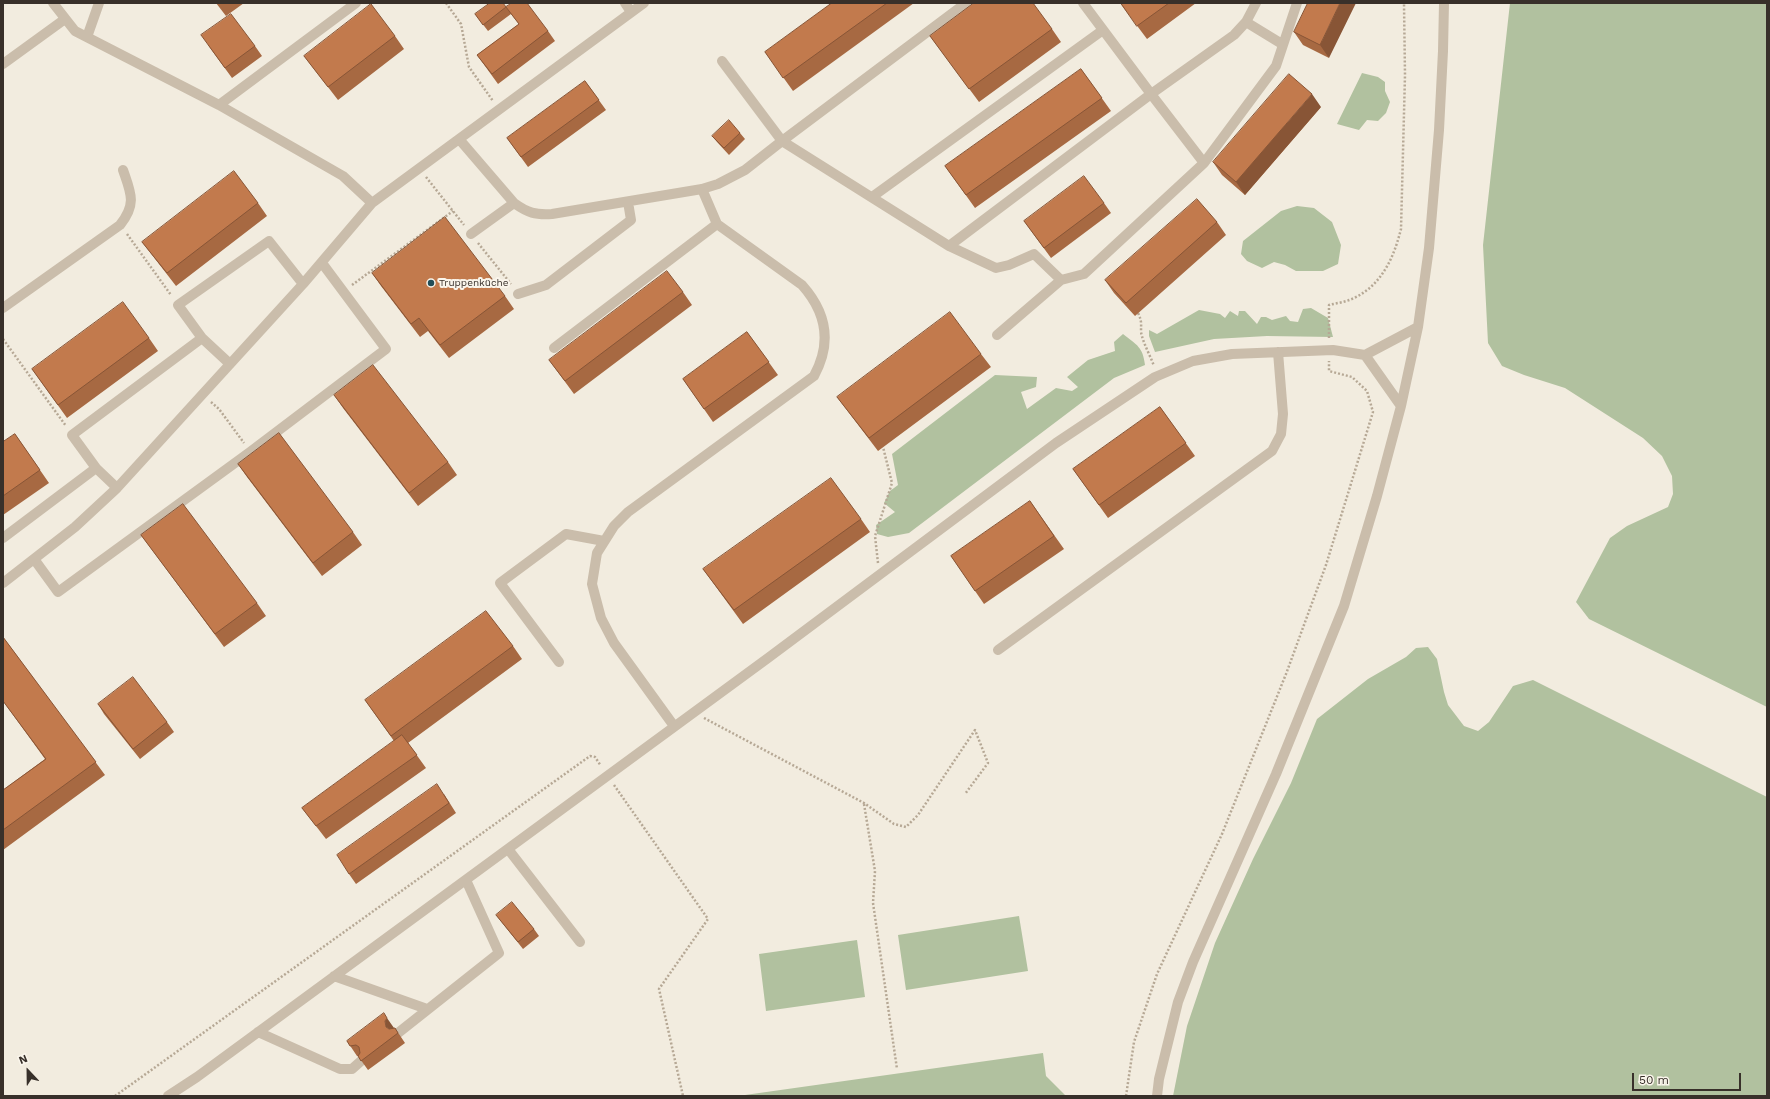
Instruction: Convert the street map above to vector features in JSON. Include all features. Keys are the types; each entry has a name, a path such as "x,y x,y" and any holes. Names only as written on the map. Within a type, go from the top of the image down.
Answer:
{"street":[{"path":"53,3 75,32 219,105 343,176 372,203"},
{"path":"87,37 99,3"},
{"path":"219,105 356,3"},
{"path":"625,3 631,12"},
{"path":"3,583 34,560 75,526 117,488 303,284 372,203 644,3"},
{"path":"458,139 514,203 524,211 538,215 628,202 702,189 732,178 745,170 966,3"},
{"path":"1083,3 1204,163"},
{"path":"949,246 1151,94 1234,35 1246,22 1256,3"},
{"path":"996,335 1061,280 1084,274 1204,163 1276,66 1296,3"},
{"path":"1157,1096 1159,1078 1178,1002 1193,962 1276,774 1344,606 1377,496 1401,406 1418,327 1430,248 1438,145 1444,3"},
{"path":"3,64 65,19"},
{"path":"1246,22 1282,44"},
{"path":"872,197 1103,30"},
{"path":"722,62 782,141 949,246 996,268 1009,265 1034,254 1061,280"},
{"path":"3,308 120,225 129,214 131,200 123,170"},
{"path":"674,726 614,643 601,618 592,584 597,553 614,526 628,512 814,376 822,361 825,343 824,328 820,311 813,298 802,285 717,224 702,189"},
{"path":"518,294 546,284 631,220 628,202"},
{"path":"471,234 514,203"},
{"path":"554,348 717,224"},
{"path":"230,364 202,338 178,305 269,241 303,284"},
{"path":"34,560 58,592 250,452 386,349 322,262"},
{"path":"168,1096 197,1077 466,880 1056,443 1158,375 1193,361 1232,354 1329,350 1365,355 1418,327"},
{"path":"117,488 96,468 72,435 202,338"},
{"path":"998,650 1272,451 1281,434 1283,414 1278,352"},
{"path":"1365,355 1401,406"},
{"path":"3,538 96,468"},
{"path":"559,662 500,583 566,534 604,541"},
{"path":"508,849 580,942"},
{"path":"398,1033 499,953 466,880"},
{"path":"334,976 427,1009"},
{"path":"258,1032 340,1069 352,1069 361,1062"}],"path":[{"path":"446,3 461,24 469,67 499,109"},
{"path":"1126,1096 1134,1042 1157,974 1222,834 1286,674 1326,565 1373,412 1367,391 1352,377 1329,371 1330,305 1354,298 1373,284 1388,266 1396,249 1401,229 1405,91 1404,3"},
{"path":"343,292 453,211"},
{"path":"120,225 178,305"},
{"path":"1138,313 1142,322 1144,340 1158,375"},
{"path":"3,339 72,435"},
{"path":"202,393 219,409 250,452"},
{"path":"879,575 875,536 892,483 883,447"},
{"path":"693,712 864,803 894,824 906,827 918,815 976,730 988,763 965,794"},
{"path":"115,1096 590,756 595,757 708,919 659,989 683,1096"},
{"path":"864,803 875,871 873,903 896,1069"}],"green space":[{"path":"1510,3 1767,3 1767,707 1589,619 1576,602 1610,538 1627,526 1668,507 1673,494 1672,476 1662,456 1643,438 1565,388 1524,375 1502,366 1488,343 1483,245"},
{"path":"1362,73 1378,77 1385,82 1385,91 1390,102 1386,113 1378,121 1367,120 1359,130 1337,124"},
{"path":"1297,206 1314,208 1332,222 1341,245 1338,264 1323,271 1296,271 1285,265 1274,262 1262,268 1247,261 1241,254 1243,241 1281,211"},
{"path":"1311,308 1328,318 1333,337 1267,336 1214,339 1155,352 1149,336 1149,330 1157,334 1199,310 1220,314 1225,318 1230,311 1238,316 1239,311 1245,311 1257,324 1261,317 1266,317 1272,320 1286,316 1290,321 1298,322 1303,309"},
{"path":"1123,334 1141,350 1145,365 1114,378 909,533 888,537 877,534 876,525 895,512 884,503 890,491 898,485 892,454 995,375 1037,377 1036,387 1021,392 1027,409 1056,388 1072,391 1078,387 1067,377 1088,360 1115,351 1114,342"},
{"path":"1428,647 1437,659 1448,705 1464,726 1478,731 1489,722 1513,686 1533,680 1767,797 1767,1096 1173,1096 1187,1026 1215,943 1253,859 1291,783 1317,719 1368,679 1406,657 1416,648"},
{"path":"1019,916 1028,971 906,990 898,935"},
{"path":"857,940 865,997 766,1011 759,954"},
{"path":"1043,1053 1046,1076 1066,1096 745,1096 745,1095"}],"building":[{"path":"490,3 503,3 506,7 483,25 475,14"},
{"path":"512,3 527,3 548,31 492,74 477,55 519,24 506,7"},
{"path":"832,3 887,3 783,78 765,52"},
{"path":"974,3 1033,3 1052,29 969,89 930,36"},
{"path":"1121,3 1169,3 1137,26"},
{"path":"1308,3 1340,3 1320,45 1294,32"},
{"path":"371,4 395,36 328,87 304,56"},
{"path":"231,14 255,46 225,68 201,35"},
{"path":"1081,69 1102,98 966,195 945,166"},
{"path":"1289,74 1312,94 1236,182 1213,162"},
{"path":"585,81 599,100 521,157 507,138"},
{"path":"729,120 740,133 724,148 712,136"},
{"path":"234,171 258,203 167,273 142,242"},
{"path":"1084,176 1104,203 1044,248 1024,221"},
{"path":"1197,199 1217,222 1126,303 1105,280"},
{"path":"445,217 505,296 440,345 419,318 411,324 372,273"},
{"path":"667,271 683,292 565,381 549,360"},
{"path":"123,302 149,338 58,405 32,369"},
{"path":"950,312 981,354 869,438 837,397"},
{"path":"747,332 769,362 704,409 683,379"},
{"path":"373,365 448,462 409,493 334,395"},
{"path":"1160,407 1186,443 1099,505 1073,469"},
{"path":"279,433 353,532 313,563 238,464"},
{"path":"15,434 40,470 3,496 3,442"},
{"path":"831,478 861,519 734,610 703,569"},
{"path":"1030,501 1054,536 975,591 951,556"},
{"path":"183,504 257,603 215,634 141,535"},
{"path":"486,611 513,646 391,736 365,700"},
{"path":"3,637 96,762 3,830 3,790 46,759 3,701"},
{"path":"133,677 167,722 133,749 98,704"},
{"path":"402,735 417,755 316,826 302,808"},
{"path":"437,784 449,803 349,874 337,855"},
{"path":"512,902 534,929 518,942 496,915"},
{"path":"384,1013 387,1018 385,1021 386,1027 389,1029 395,1028 398,1033 361,1061 358,1056 360,1053 359,1047 356,1045 350,1046 347,1041"}],"place":[{"name":"Truppenküche","path":"431,283"}]}
